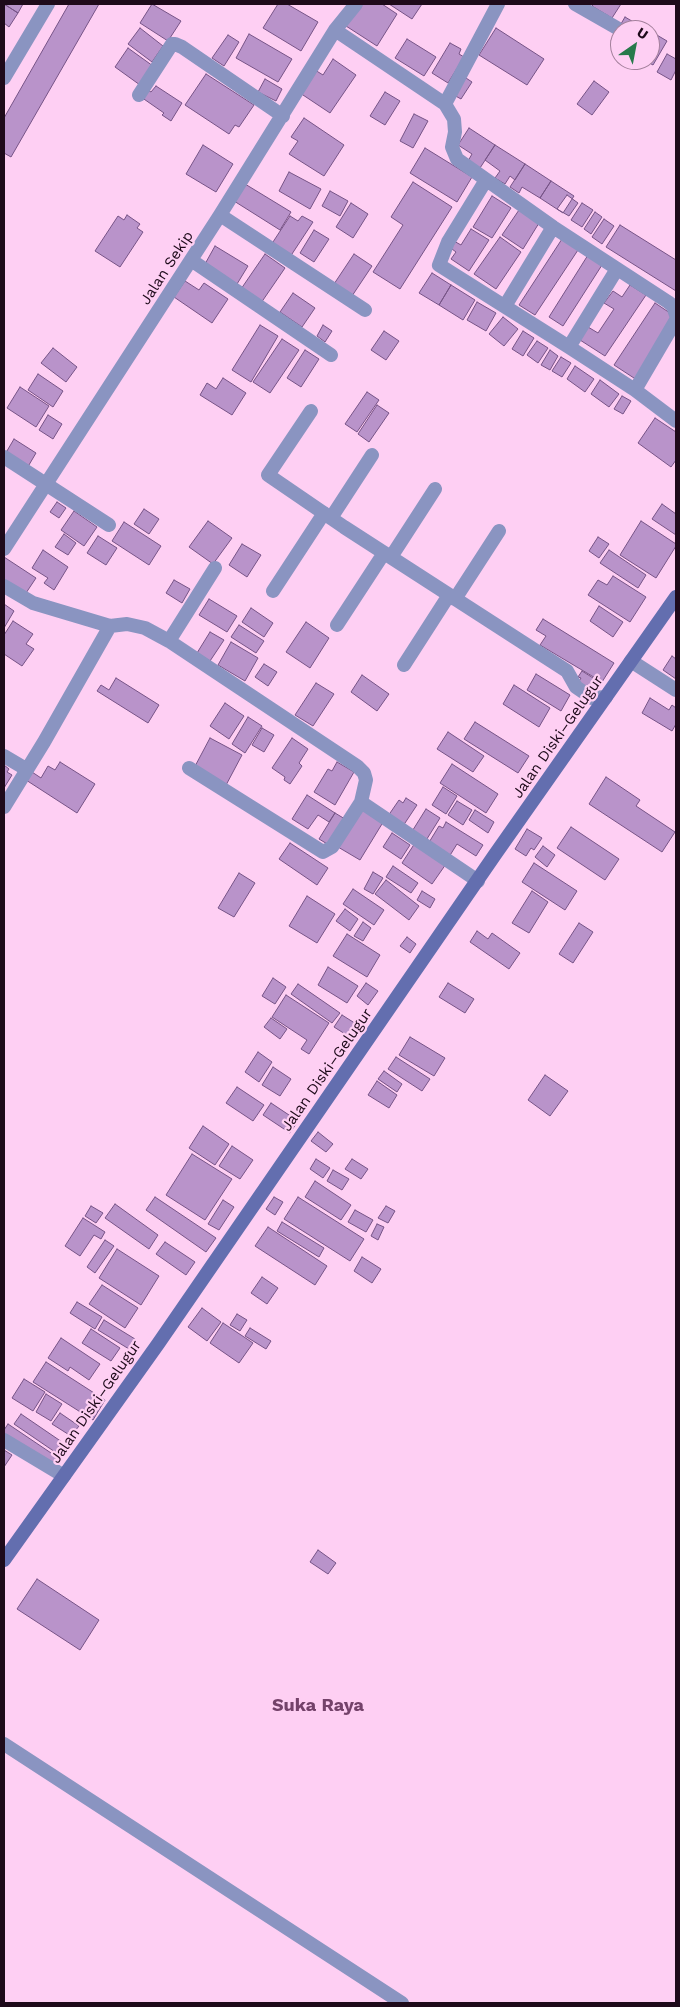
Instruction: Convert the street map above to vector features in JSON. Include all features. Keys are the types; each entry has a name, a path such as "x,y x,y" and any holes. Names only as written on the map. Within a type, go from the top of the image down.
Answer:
{"main road":[{"name":"Jalan Diski–Gelugur","path":"4,1560 158,1344 676,597"}],"street":[{"path":"4,78 48,4"},
{"name":"Jalan Sekip","path":"4,549 220,215 335,30 356,4"},
{"path":"445,104 498,4"},
{"path":"575,4 610,24"},
{"path":"335,30 445,104 455,126 452,147 457,159 553,227 670,304 676,315"},
{"path":"139,95 172,44 175,44 283,116"},
{"path":"486,180 448,242 439,265 635,390 676,422"},
{"path":"220,215 365,310"},
{"path":"505,306 553,227"},
{"path":"191,260 331,355"},
{"path":"569,347 617,269"},
{"path":"635,390 676,320"},
{"path":"311,411 268,476 567,671 576,687 592,698 606,697"},
{"path":"272,591 372,455"},
{"path":"4,457 109,525"},
{"path":"337,625 435,489"},
{"path":"404,664 499,531"},
{"path":"169,641 215,568"},
{"path":"4,586 33,603 110,626 136,625 169,641 357,766 364,773 366,780 361,802 332,848 323,852 189,768"},
{"path":"4,807 110,626"},
{"path":"632,661 676,690"},
{"path":"4,756 26,770"},
{"path":"361,802 478,881"},
{"path":"4,1440 64,1476"},
{"path":"4,1744 402,2003"}],"building":[{"path":"4,4 18,13 9,27 4,23"},
{"path":"4,4 23,4 18,13"},
{"path":"69,4 99,4 11,157 4,153 4,118"},
{"path":"152,4 181,21 168,41 140,23"},
{"path":"278,4 287,4 318,22 301,51 263,28"},
{"path":"360,4 382,4 397,14 377,46 346,26"},
{"path":"389,4 422,4 412,19"},
{"path":"594,4 621,4 612,18 592,6"},
{"path":"140,28 163,46 152,62 128,44"},
{"path":"496,28 544,59 527,85 479,55"},
{"path":"249,34 292,59 278,82 236,58"},
{"path":"228,35 239,42 224,66 212,58"},
{"path":"660,37 667,41 660,53"},
{"path":"407,39 436,57 424,76 395,58"},
{"path":"450,43 461,49 459,54 464,57 448,83 432,73"},
{"path":"128,48 153,66 140,85 115,67"},
{"path":"667,54 676,59 676,70 671,80 657,72 660,70"},
{"path":"333,59 356,75 330,113 300,93 315,70 323,75"},
{"path":"206,74 254,105 239,127 235,125 229,134 185,105"},
{"path":"463,76 472,82 461,99 452,94"},
{"path":"265,79 282,89 276,101 258,92"},
{"path":"594,81 609,92 592,115 577,104"},
{"path":"156,86 182,103 171,121 162,115 164,113 141,97 146,89 151,92"},
{"path":"385,92 400,101 385,125 370,116"},
{"path":"414,114 428,121 413,148 400,141"},
{"path":"304,118 344,145 324,176 289,154 298,141 291,137"},
{"path":"469,128 495,145 480,168 468,161 472,154 458,145"},
{"path":"203,145 233,164 216,192 186,174"},
{"path":"495,145 525,164 515,180 510,176 505,184 495,178 500,171 485,160"},
{"path":"425,148 472,177 457,202 410,173"},
{"path":"525,164 551,181 540,198 522,187 519,193 510,187"},
{"path":"289,172 321,189 310,209 279,191"},
{"path":"551,181 574,196 563,213 540,198"},
{"path":"413,182 452,207 400,289 373,272 403,225 391,217"},
{"path":"245,184 291,212 280,230 234,201"},
{"path":"330,191 348,201 340,216 322,206"},
{"path":"567,195 578,203 569,216 557,209"},
{"path":"492,196 511,208 492,238 473,227"},
{"path":"351,203 368,214 353,238 336,227"},
{"path":"582,203 593,210 582,227 571,220"},
{"path":"519,210 539,223 523,249 502,235"},
{"path":"595,212 602,217 591,234 584,229"},
{"path":"127,215 140,224 137,228 143,232 120,267 95,251 118,216 124,220"},
{"path":"290,216 298,221 302,216 313,222 290,257 271,245"},
{"path":"604,219 614,226 602,244 592,237"},
{"path":"620,225 676,260 676,291 606,247"},
{"path":"471,229 489,240 469,271 451,259 456,252 448,246 452,240 461,245"},
{"path":"314,230 329,239 314,262 300,253"},
{"path":"500,237 521,252 496,289 474,274"},
{"path":"562,239 578,250 535,315 519,305"},
{"path":"215,246 248,266 237,284 205,264"},
{"path":"265,254 285,268 261,303 241,289"},
{"path":"354,254 372,266 352,296 334,284"},
{"path":"588,255 602,265 563,326 549,317"},
{"path":"432,273 451,285 439,305 419,293"},
{"path":"185,281 199,290 204,283 228,299 212,323 174,297"},
{"path":"451,285 475,300 463,320 439,305"},
{"path":"630,285 646,295 605,356 580,340 588,327 598,333 614,309 604,303 613,291 622,297"},
{"path":"293,293 315,308 302,327 280,312"},
{"path":"477,302 496,313 486,331 467,320"},
{"path":"655,303 676,317 637,380 614,365"},
{"path":"503,317 518,329 504,346 489,334"},
{"path":"260,325 278,336 251,382 232,370"},
{"path":"323,325 332,331 325,342 317,336"},
{"path":"384,331 399,341 386,360 371,350"},
{"path":"523,331 534,338 523,356 512,349"},
{"path":"282,339 299,350 270,393 253,382"},
{"path":"537,341 548,348 538,363 527,355"},
{"path":"53,348 77,367 66,382 41,363"},
{"path":"305,350 319,359 301,387 287,378"},
{"path":"550,350 558,356 550,370 541,365"},
{"path":"561,357 571,363 562,377 552,371"},
{"path":"575,366 594,379 585,392 567,379"},
{"path":"38,374 63,391 53,407 28,390"},
{"path":"223,378 246,393 232,415 200,395 207,383 216,389"},
{"path":"600,380 619,394 609,407 591,394"},
{"path":"20,387 49,406 36,427 7,408"},
{"path":"367,392 379,400 357,432 345,424"},
{"path":"622,396 631,401 623,414 614,409"},
{"path":"377,405 389,413 369,442 358,434"},
{"path":"48,415 62,424 53,439 39,430"},
{"path":"655,418 676,432 676,460 671,467 638,443"},
{"path":"14,439 36,453 26,470 4,456"},
{"path":"57,502 66,508 59,518 50,512"},
{"path":"662,504 676,514 676,535 652,519"},
{"path":"144,509 159,519 149,534 134,524"},
{"path":"74,511 97,527 84,546 61,530"},
{"path":"208,521 232,538 213,564 189,547"},
{"path":"641,521 676,544 656,578 620,555"},
{"path":"124,522 161,546 149,565 112,541"},
{"path":"64,534 76,543 68,555 55,547"},
{"path":"98,536 117,548 106,565 87,553"},
{"path":"598,537 609,544 599,558 589,551"},
{"path":"242,544 261,555 247,577 229,565"},
{"path":"43,550 68,567 54,590 44,583 48,578 32,568"},
{"path":"609,550 646,575 638,588 600,563"},
{"path":"4,557 36,578 24,596 4,582"},
{"path":"613,576 646,597 630,622 588,595 598,580 607,585"},
{"path":"174,580 190,589 182,603 166,593"},
{"path":"209,599 237,616 227,632 199,615"},
{"path":"4,604 14,611 4,628"},
{"path":"599,606 623,622 613,637 590,621"},
{"path":"251,608 273,623 264,637 242,622"},
{"path":"543,619 614,663 602,682 540,645 546,636 536,630"},
{"path":"13,621 33,634 26,644 34,649 22,666 4,654 4,635"},
{"path":"306,622 329,638 310,668 286,652"},
{"path":"239,625 264,641 256,653 231,637"},
{"path":"210,632 224,640 210,661 197,653"},
{"path":"231,642 258,658 245,681 218,665"},
{"path":"672,656 676,659 676,679 663,670"},
{"path":"264,664 277,672 268,686 255,677"},
{"path":"582,671 601,683 592,697 576,686 581,678 578,677"},
{"path":"536,674 570,695 561,711 527,690"},
{"path":"362,675 389,694 377,711 351,692"},
{"path":"116,678 159,705 148,723 97,691 101,685 109,690"},
{"path":"316,683 334,694 313,726 295,715"},
{"path":"514,685 550,708 539,727 503,704"},
{"path":"650,698 669,710 672,705 676,708 676,724 672,731 642,713"},
{"path":"225,703 244,716 229,739 210,726"},
{"path":"248,717 262,726 245,753 232,744"},
{"path":"475,722 529,756 518,773 464,739"},
{"path":"262,728 274,735 264,752 252,745"},
{"path":"448,732 484,756 473,772 437,749"},
{"path":"210,738 242,755 225,787 193,770"},
{"path":"292,738 308,749 299,763 302,766 290,784 284,780 285,777 272,768"},
{"path":"60,762 95,784 77,813 26,780 32,772 41,778 48,766 55,770"},
{"path":"337,762 354,772 335,805 314,792 328,769 332,771"},
{"path":"452,764 498,794 486,813 440,783"},
{"path":"4,765 9,769 7,772 12,775 4,788"},
{"path":"606,777 640,800 636,806 675,832 662,852 589,804"},
{"path":"443,787 457,796 446,814 432,805"},
{"path":"307,795 335,813 329,822 318,815 308,829 292,819"},
{"path":"406,798 417,805 403,826 388,816 399,800 403,803"},
{"path":"457,801 472,810 463,825 448,815"},
{"path":"363,805 385,819 360,860 338,847"},
{"path":"426,809 440,818 425,842 411,833"},
{"path":"475,810 494,822 488,833 469,820"},
{"path":"335,813 345,819 329,845 319,839"},
{"path":"446,822 483,845 476,856 457,844 449,857 428,844 439,826 443,828"},
{"path":"571,827 619,859 605,880 557,848"},
{"path":"527,829 542,838 534,850 531,848 526,856 515,849"},
{"path":"392,833 410,845 401,859 383,847"},
{"path":"290,843 328,868 317,885 279,859"},
{"path":"415,843 446,864 432,884 402,863"},
{"path":"543,846 555,855 547,867 535,857"},
{"path":"534,863 577,891 565,910 522,882"},
{"path":"393,866 418,883 411,893 386,877"},
{"path":"373,872 383,878 373,894 364,889"},
{"path":"239,873 255,883 234,917 218,908"},
{"path":"386,880 419,906 409,920 375,894"},
{"path":"353,889 384,910 374,925 343,904"},
{"path":"422,891 435,899 430,908 417,900"},
{"path":"532,891 548,902 529,933 512,923"},
{"path":"307,896 335,914 317,943 289,926"},
{"path":"345,909 358,919 350,931 336,921"},
{"path":"363,922 371,928 363,941 354,936"},
{"path":"579,923 593,932 573,963 559,954"},
{"path":"477,931 488,939 492,933 520,953 509,969 470,942"},
{"path":"347,934 380,955 367,977 333,956"},
{"path":"407,937 416,944 410,953 400,946"},
{"path":"328,967 358,986 347,1003 318,985"},
{"path":"273,978 286,987 275,1004 262,996"},
{"path":"366,983 378,991 368,1005 357,996"},
{"path":"448,983 474,999 465,1013 439,997"},
{"path":"298,984 340,1013 332,1023 291,994"},
{"path":"286,995 329,1023 309,1054 301,1049 307,1040 272,1017"},
{"path":"342,1015 361,1027 353,1039 334,1027"},
{"path":"271,1018 287,1029 280,1039 264,1027"},
{"path":"410,1037 445,1058 434,1076 399,1055"},
{"path":"258,1052 272,1062 259,1082 245,1072"},
{"path":"396,1057 430,1079 422,1091 388,1069"},
{"path":"273,1067 291,1079 280,1096 262,1085"},
{"path":"384,1071 402,1084 397,1092 378,1079"},
{"path":"545,1075 568,1091 550,1116 528,1100"},
{"path":"377,1081 397,1095 389,1108 368,1095"},
{"path":"237,1087 264,1105 253,1121 226,1103"},
{"path":"271,1103 298,1121 290,1133 263,1115"},
{"path":"203,1126 229,1144 215,1165 189,1148"},
{"path":"318,1132 333,1144 326,1152 311,1141"},
{"path":"232,1146 253,1160 240,1179 219,1166"},
{"path":"192,1154 232,1179 205,1220 166,1195"},
{"path":"316,1159 330,1168 323,1178 310,1169"},
{"path":"352,1159 368,1169 361,1179 345,1169"},
{"path":"333,1170 349,1179 342,1190 327,1181"},
{"path":"315,1181 351,1205 341,1220 305,1197"},
{"path":"155,1197 216,1238 206,1252 146,1210"},
{"path":"274,1197 283,1202 275,1215 266,1209"},
{"path":"298,1197 364,1239 350,1261 284,1219"},
{"path":"223,1200 234,1207 219,1230 208,1224"},
{"path":"115,1204 158,1235 149,1249 105,1218"},
{"path":"91,1206 103,1213 96,1223 85,1216"},
{"path":"386,1206 395,1211 388,1223 378,1218"},
{"path":"355,1210 373,1220 366,1232 348,1222"},
{"path":"83,1218 105,1232 101,1239 94,1235 80,1256 65,1246"},
{"path":"282,1222 324,1248 319,1257 277,1231"},
{"path":"377,1224 384,1227 378,1240 371,1236"},
{"path":"268,1227 327,1266 315,1285 255,1246"},
{"path":"105,1240 114,1246 95,1273 87,1267"},
{"path":"165,1242 195,1262 186,1275 156,1254"},
{"path":"117,1249 159,1276 141,1305 99,1278"},
{"path":"362,1257 381,1269 372,1283 354,1271"},
{"path":"262,1277 278,1288 267,1304 251,1293"},
{"path":"102,1285 138,1308 125,1328 89,1304"},
{"path":"77,1302 102,1317 95,1329 70,1313"},
{"path":"202,1308 221,1322 207,1341 188,1327"},
{"path":"237,1314 247,1320 240,1331 230,1325"},
{"path":"104,1320 135,1339 129,1349 98,1330"},
{"path":"223,1323 253,1343 239,1363 210,1343"},
{"path":"250,1328 271,1341 266,1349 245,1336"},
{"path":"91,1329 120,1348 111,1361 82,1343"},
{"path":"61,1338 100,1364 89,1380 70,1367 68,1371 48,1358"},
{"path":"46,1362 105,1400 93,1420 33,1382"},
{"path":"24,1379 45,1392 33,1411 12,1398"},
{"path":"46,1394 62,1404 51,1421 36,1412"},
{"path":"60,1413 79,1426 71,1436 52,1424"},
{"path":"21,1414 62,1442 55,1452 14,1424"},
{"path":"8,1424 57,1457 50,1468 4,1437 4,1430"},
{"path":"4,1450 12,1455 4,1467"},
{"path":"318,1550 336,1563 328,1574 310,1562"},
{"path":"37,1579 99,1620 80,1650 17,1609"}],"district":[{"name":"Suka Raya","path":"318,1706"}]}
